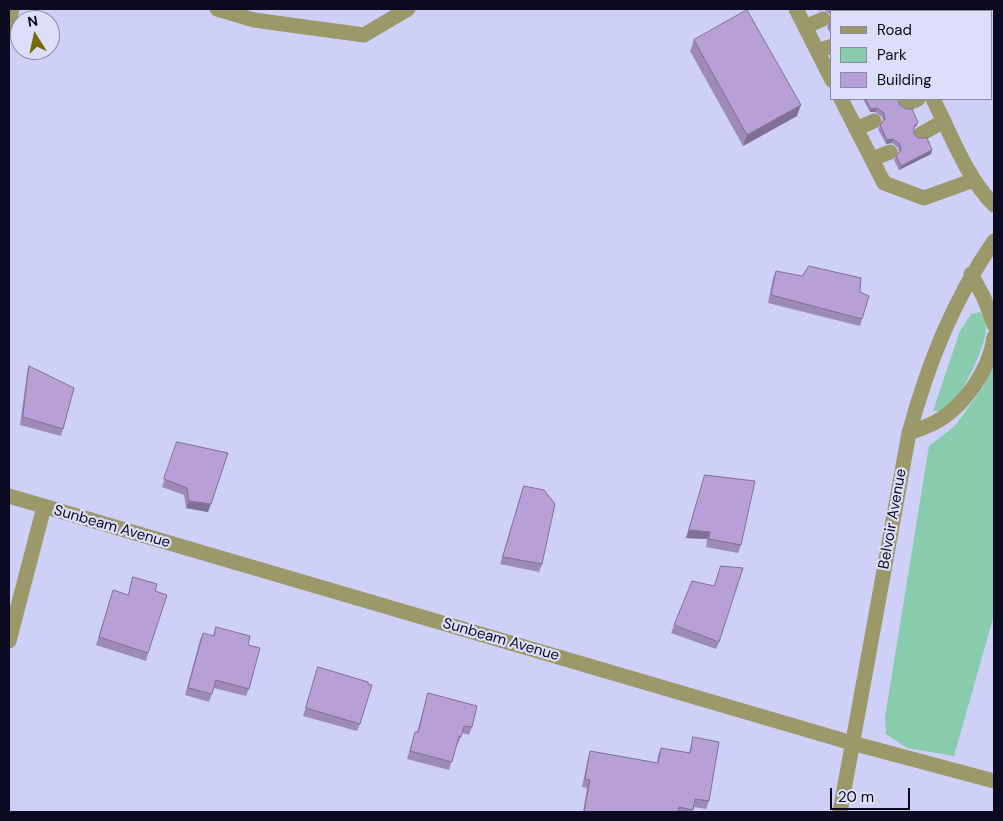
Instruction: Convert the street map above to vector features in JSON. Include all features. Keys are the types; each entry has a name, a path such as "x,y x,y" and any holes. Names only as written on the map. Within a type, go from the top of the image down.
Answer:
{"street":[{"path":"9,25 12,9"},
{"path":"217,9 254,20 364,35 408,9"},
{"path":"796,9 830,76"},
{"path":"805,27 823,18"},
{"path":"817,51 830,47"},
{"path":"845,100 856,129 884,184 924,198 974,180"},
{"path":"934,100 974,180 982,193 994,205"},
{"path":"856,129 874,121"},
{"path":"921,134 944,121"},
{"path":"872,159 890,152"},
{"name":"Belvoir Avenue","path":"840,812 909,433 924,378 946,324 971,274 994,242"},
{"path":"971,274 984,298 994,325"},
{"path":"909,433 934,423 952,410 970,391 982,373 994,337"},
{"name":"Sunbeam Avenue","path":"9,496 852,743 994,781"},
{"path":"9,641 44,507"}],"green space":[{"path":"980,312 986,322 985,333 980,353 971,374 953,402 942,411 933,411 960,331 971,314"},
{"path":"994,362 994,615 954,756 907,748 886,734 885,717 929,446 955,426 983,387"}],"building":[{"path":"830,9 862,10 832,10"},
{"path":"747,10 801,105 747,135 694,40"},
{"path":"866,100 898,100 899,104 906,109 912,109 918,122 914,126 914,134 918,138 927,138 932,150 901,166 896,156 901,150 900,144 893,139 887,140 880,125 885,119 884,113 877,108 871,109"},
{"path":"809,266 861,278 860,292 869,296 862,319 771,295 776,271 802,276"},
{"path":"29,366 74,388 63,429 23,417"},
{"path":"177,442 228,453 211,504 189,501 187,488 164,479"},
{"path":"705,475 755,481 741,545 709,539 710,532 689,530"},
{"path":"524,486 544,490 555,504 542,564 503,557"},
{"path":"721,566 743,568 719,642 674,625 692,581 714,586"},
{"path":"133,577 157,584 155,591 167,595 148,653 99,637 113,590 128,595"},
{"path":"216,627 250,636 248,645 260,648 249,689 216,680 212,694 188,688 203,633 214,636"},
{"path":"318,667 368,682 368,684 372,685 360,724 306,708"},
{"path":"428,693 477,706 472,727 464,726 461,737 459,736 452,762 410,751 415,732 418,732"},
{"path":"693,737 719,742 709,801 695,799 693,810 679,807 678,812 584,812 590,780 585,779 590,751 658,763 661,748 690,753"}]}
